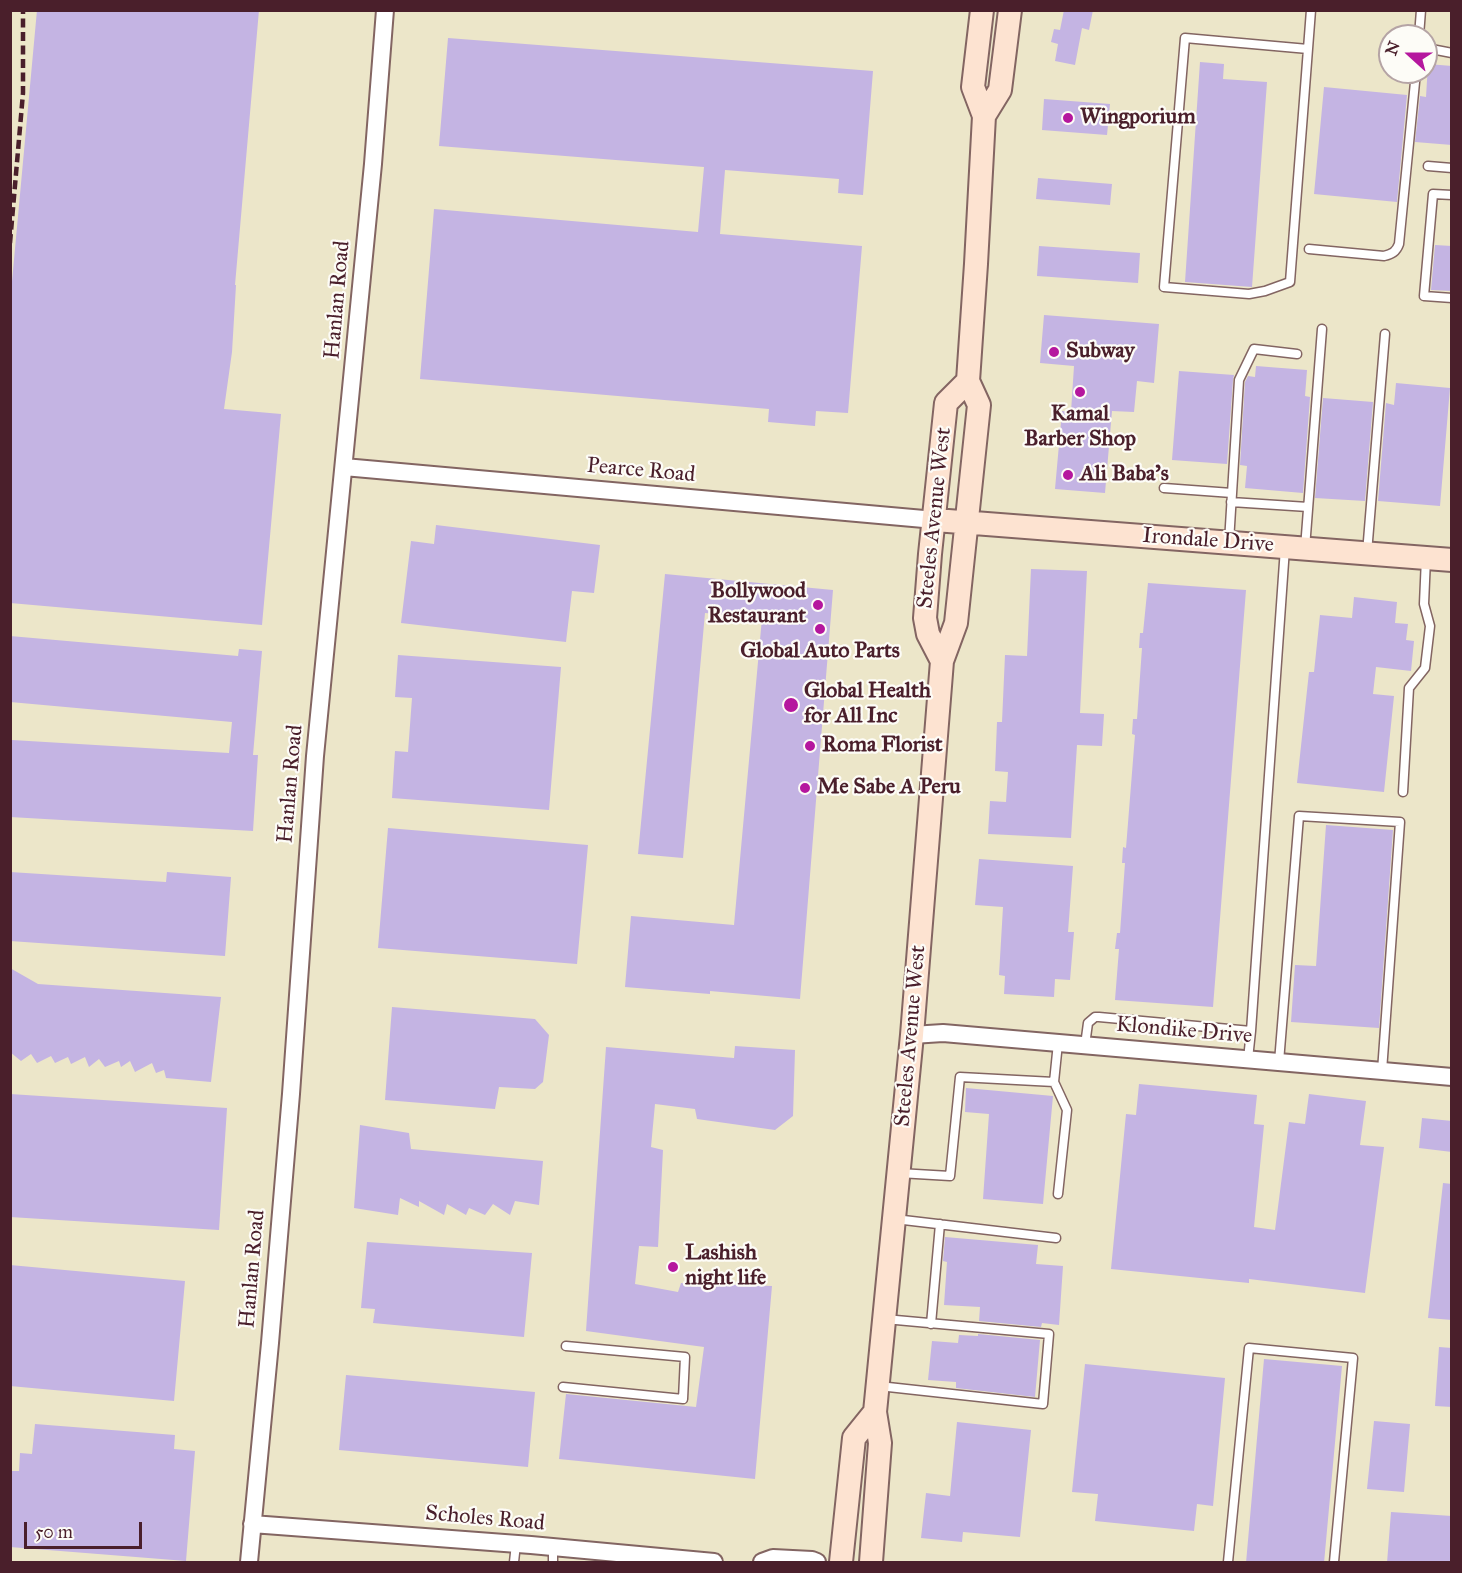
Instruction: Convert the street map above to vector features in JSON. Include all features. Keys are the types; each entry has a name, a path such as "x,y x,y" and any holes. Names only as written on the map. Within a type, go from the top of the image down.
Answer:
{"main road":[{"name":"Steeles Avenue West","path":"871,1563 880,1443 875,1412 877,1386 912,1035 942,661 956,623 979,405 968,381 984,116 973,87 982,10"},
{"name":"Steeles Avenue West","path":"984,116 1000,90 1010,10"},
{"name":"Steeles Avenue West","path":"942,661 928,634 925,618 930,554 946,403 968,381"},
{"name":"Irondale Drive","path":"935,520 1452,560"},
{"path":"841,1563 854,1438 875,1412"}],"street":[{"name":"Hanlan Road","path":"249,1563 291,1094 315,756 373,164 385,10"},
{"name":"Pearce Road","path":"344,467 935,520"},
{"name":"Klondike Drive","path":"912,1035 943,1033 1452,1077"},
{"name":"Scholes Road","path":"252,1524 516,1544 553,1555 714,1563"},
{"path":"762,1563 773,1558 812,1560 818,1563"}],"lane":[{"path":"1308,49 1185,38 1164,287 1249,294 1290,282 1308,49 1311,10"},
{"path":"1309,249 1384,255 1392,254 1397,249 1415,84"},
{"path":"1428,166 1452,168"},
{"path":"1452,195 1433,194 1424,296 1452,298"},
{"path":"1248,1059 1295,548 1308,507 1322,329"},
{"path":"1367,553 1385,334"},
{"path":"1229,543 1239,380 1254,349 1297,354"},
{"path":"1164,488 1308,507"},
{"path":"1403,792 1409,688 1425,668 1430,626 1424,604 1426,558"},
{"path":"1279,1062 1299,816 1400,822 1382,1071"},
{"path":"1085,1045 1088,1023 1095,1017 1251,1031"},
{"path":"1058,1043 1054,1082 1066,1110 1058,1194"},
{"path":"898,1173 950,1176 960,1077 1054,1082"},
{"path":"895,1218 1056,1238"},
{"path":"931,1324 940,1224"},
{"path":"877,1386 1043,1404 1049,1334 884,1319"},
{"path":"563,1387 683,1399 685,1357 566,1346"},
{"path":"1228,1563 1249,1348 1353,1358 1334,1563"},
{"path":"514,1563 516,1544"}],"building":[{"path":"37,10 259,10 235,285 232,352 224,409 281,414 262,625 10,603 10,303"},
{"path":"1064,10 1093,10 1089,30 1082,28 1075,65 1055,61 1058,44 1051,42 1054,29 1060,30"},
{"path":"448,38 873,71 863,195 838,193 839,179 725,170 720,234 862,246 848,413 816,411 815,426 768,422 769,409 420,379 434,209 698,232 704,167 439,146"},
{"path":"1200,62 1224,64 1223,79 1267,82 1252,287 1185,282"},
{"path":"1438,65 1452,66 1452,145 1415,142 1420,96 1426,97 1427,84 1438,84"},
{"path":"1324,87 1407,95 1397,202 1314,194"},
{"path":"1044,99 1110,104 1107,135 1042,130"},
{"path":"1038,178 1112,184 1110,205 1036,199"},
{"path":"1435,245 1452,246 1452,291 1431,290"},
{"path":"1039,246 1140,253 1138,283 1037,276"},
{"path":"1044,315 1159,324 1154,383 1137,381 1134,412 1112,411 1105,493 1055,489 1062,411 1071,412 1074,366 1040,363"},
{"path":"1256,366 1307,370 1305,396 1310,397 1303,493 1245,488 1247,466 1240,465 1245,382 1248,376 1255,377"},
{"path":"1179,371 1234,375 1227,464 1172,460"},
{"path":"1396,383 1450,388 1440,506 1378,501 1386,403 1394,405"},
{"path":"1323,398 1373,402 1365,501 1315,498"},
{"path":"436,525 600,545 594,593 572,591 566,642 401,623 411,541 434,544"},
{"path":"1031,569 1087,571 1080,713 1104,714 1102,746 1077,745 1071,838 988,834 990,801 1006,802 1008,772 995,771 997,722 1002,722 1005,655 1027,656"},
{"path":"665,574 833,590 800,999 710,991 710,994 625,987 631,916 734,925 762,618 705,613 683,858 638,854"},
{"path":"1148,583 1246,590 1213,1007 1115,1000 1119,949 1115,949 1117,933 1120,933 1125,863 1122,863 1123,847 1126,848 1135,735 1132,734 1133,719 1137,719 1142,648 1139,648 1140,633 1143,633"},
{"path":"1354,597 1397,602 1395,623 1408,624 1406,640 1414,641 1411,671 1376,667 1373,694 1394,696 1384,792 1297,783 1309,672 1314,672 1320,615 1352,618"},
{"path":"10,636 238,656 239,649 262,651 253,755 258,755 253,831 10,817 12,740 229,753 232,722 10,702"},
{"path":"398,655 561,667 549,810 392,798 395,751 408,752 412,698 395,697"},
{"path":"1326,825 1393,830 1379,1028 1291,1022 1295,965 1316,966"},
{"path":"388,828 588,845 577,964 378,948"},
{"path":"979,859 1073,866 1068,932 1074,932 1070,980 1055,979 1054,997 1004,994 1005,976 999,975 1003,907 975,905"},
{"path":"10,872 166,882 167,872 231,877 225,956 10,941"},
{"path":"10,968 38,984 221,997 211,1082 166,1078 164,1070 156,1073 152,1063 135,1072 130,1061 121,1067 119,1061 105,1067 99,1059 89,1067 85,1057 71,1064 68,1057 55,1063 51,1056 37,1063 31,1054 21,1061 10,1052"},
{"path":"392,1007 535,1019 549,1035 543,1082 535,1089 499,1087 495,1109 385,1100"},
{"path":"735,1046 795,1050 793,1116 775,1130 697,1119 695,1109 655,1104 651,1147 663,1150 658,1247 639,1246 635,1284 678,1292 681,1283 772,1286 755,1479 559,1459 566,1394 696,1407 704,1347 586,1331 606,1047 734,1058"},
{"path":"1139,1084 1257,1095 1254,1124 1264,1125 1254,1227 1275,1230 1289,1122 1305,1124 1309,1094 1366,1101 1360,1145 1384,1147 1365,1293 1249,1279 1249,1283 1111,1269 1126,1114 1136,1115"},
{"path":"966,1088 1053,1096 1043,1204 983,1199 989,1114 965,1112"},
{"path":"10,1094 227,1108 219,1230 10,1217"},
{"path":"1422,1118 1452,1121 1452,1152 1419,1148"},
{"path":"360,1125 409,1133 411,1149 543,1161 539,1205 515,1201 510,1215 493,1204 485,1215 469,1208 466,1215 447,1204 444,1215 419,1201 419,1207 400,1198 398,1215 354,1208"},
{"path":"1443,1183 1452,1184 1452,1320 1428,1318"},
{"path":"945,1237 1038,1245 1036,1264 1063,1266 1059,1325 1042,1323 1041,1327 979,1321 980,1307 944,1305 947,1262 943,1261"},
{"path":"367,1242 532,1253 524,1337 373,1323 375,1309 361,1308"},
{"path":"10,1265 185,1281 174,1401 10,1386"},
{"path":"978,1334 1040,1340 1035,1397 956,1388 956,1382 928,1380 932,1341 958,1343 959,1335 978,1336"},
{"path":"1439,1347 1452,1348 1452,1407 1435,1406"},
{"path":"1264,1359 1342,1366 1324,1563 1246,1563"},
{"path":"1085,1364 1225,1378 1213,1506 1197,1504 1194,1531 1095,1521 1098,1494 1072,1492"},
{"path":"346,1375 535,1392 528,1467 339,1450"},
{"path":"1374,1421 1410,1424 1404,1492 1367,1489"},
{"path":"957,1422 1031,1430 1020,1537 963,1532 962,1542 921,1538 926,1493 950,1496"},
{"path":"35,1424 175,1435 174,1449 195,1451 186,1561 10,1547 10,1471 19,1471 20,1453 32,1454"},
{"path":"1391,1512 1452,1516 1452,1563 1387,1563"}],"railway":[{"path":"10,243 23,93 23,10"}],"place":[{"name":"Wingporium","path":"1068,118"},
{"name":"Subway","path":"1054,352"},
{"name":"Kamal Barber Shop","path":"1080,392"},
{"name":"Ali Baba's","path":"1068,475"},
{"name":"Bollywood Restaurant","path":"818,605"},
{"name":"Global Auto Parts","path":"820,629"},
{"name":"Global Health for All Inc","path":"791,705"},
{"name":"Roma Florist","path":"810,746"},
{"name":"Me Sabe A Peru","path":"805,788"},
{"name":"Lashish night life","path":"673,1267"}]}
